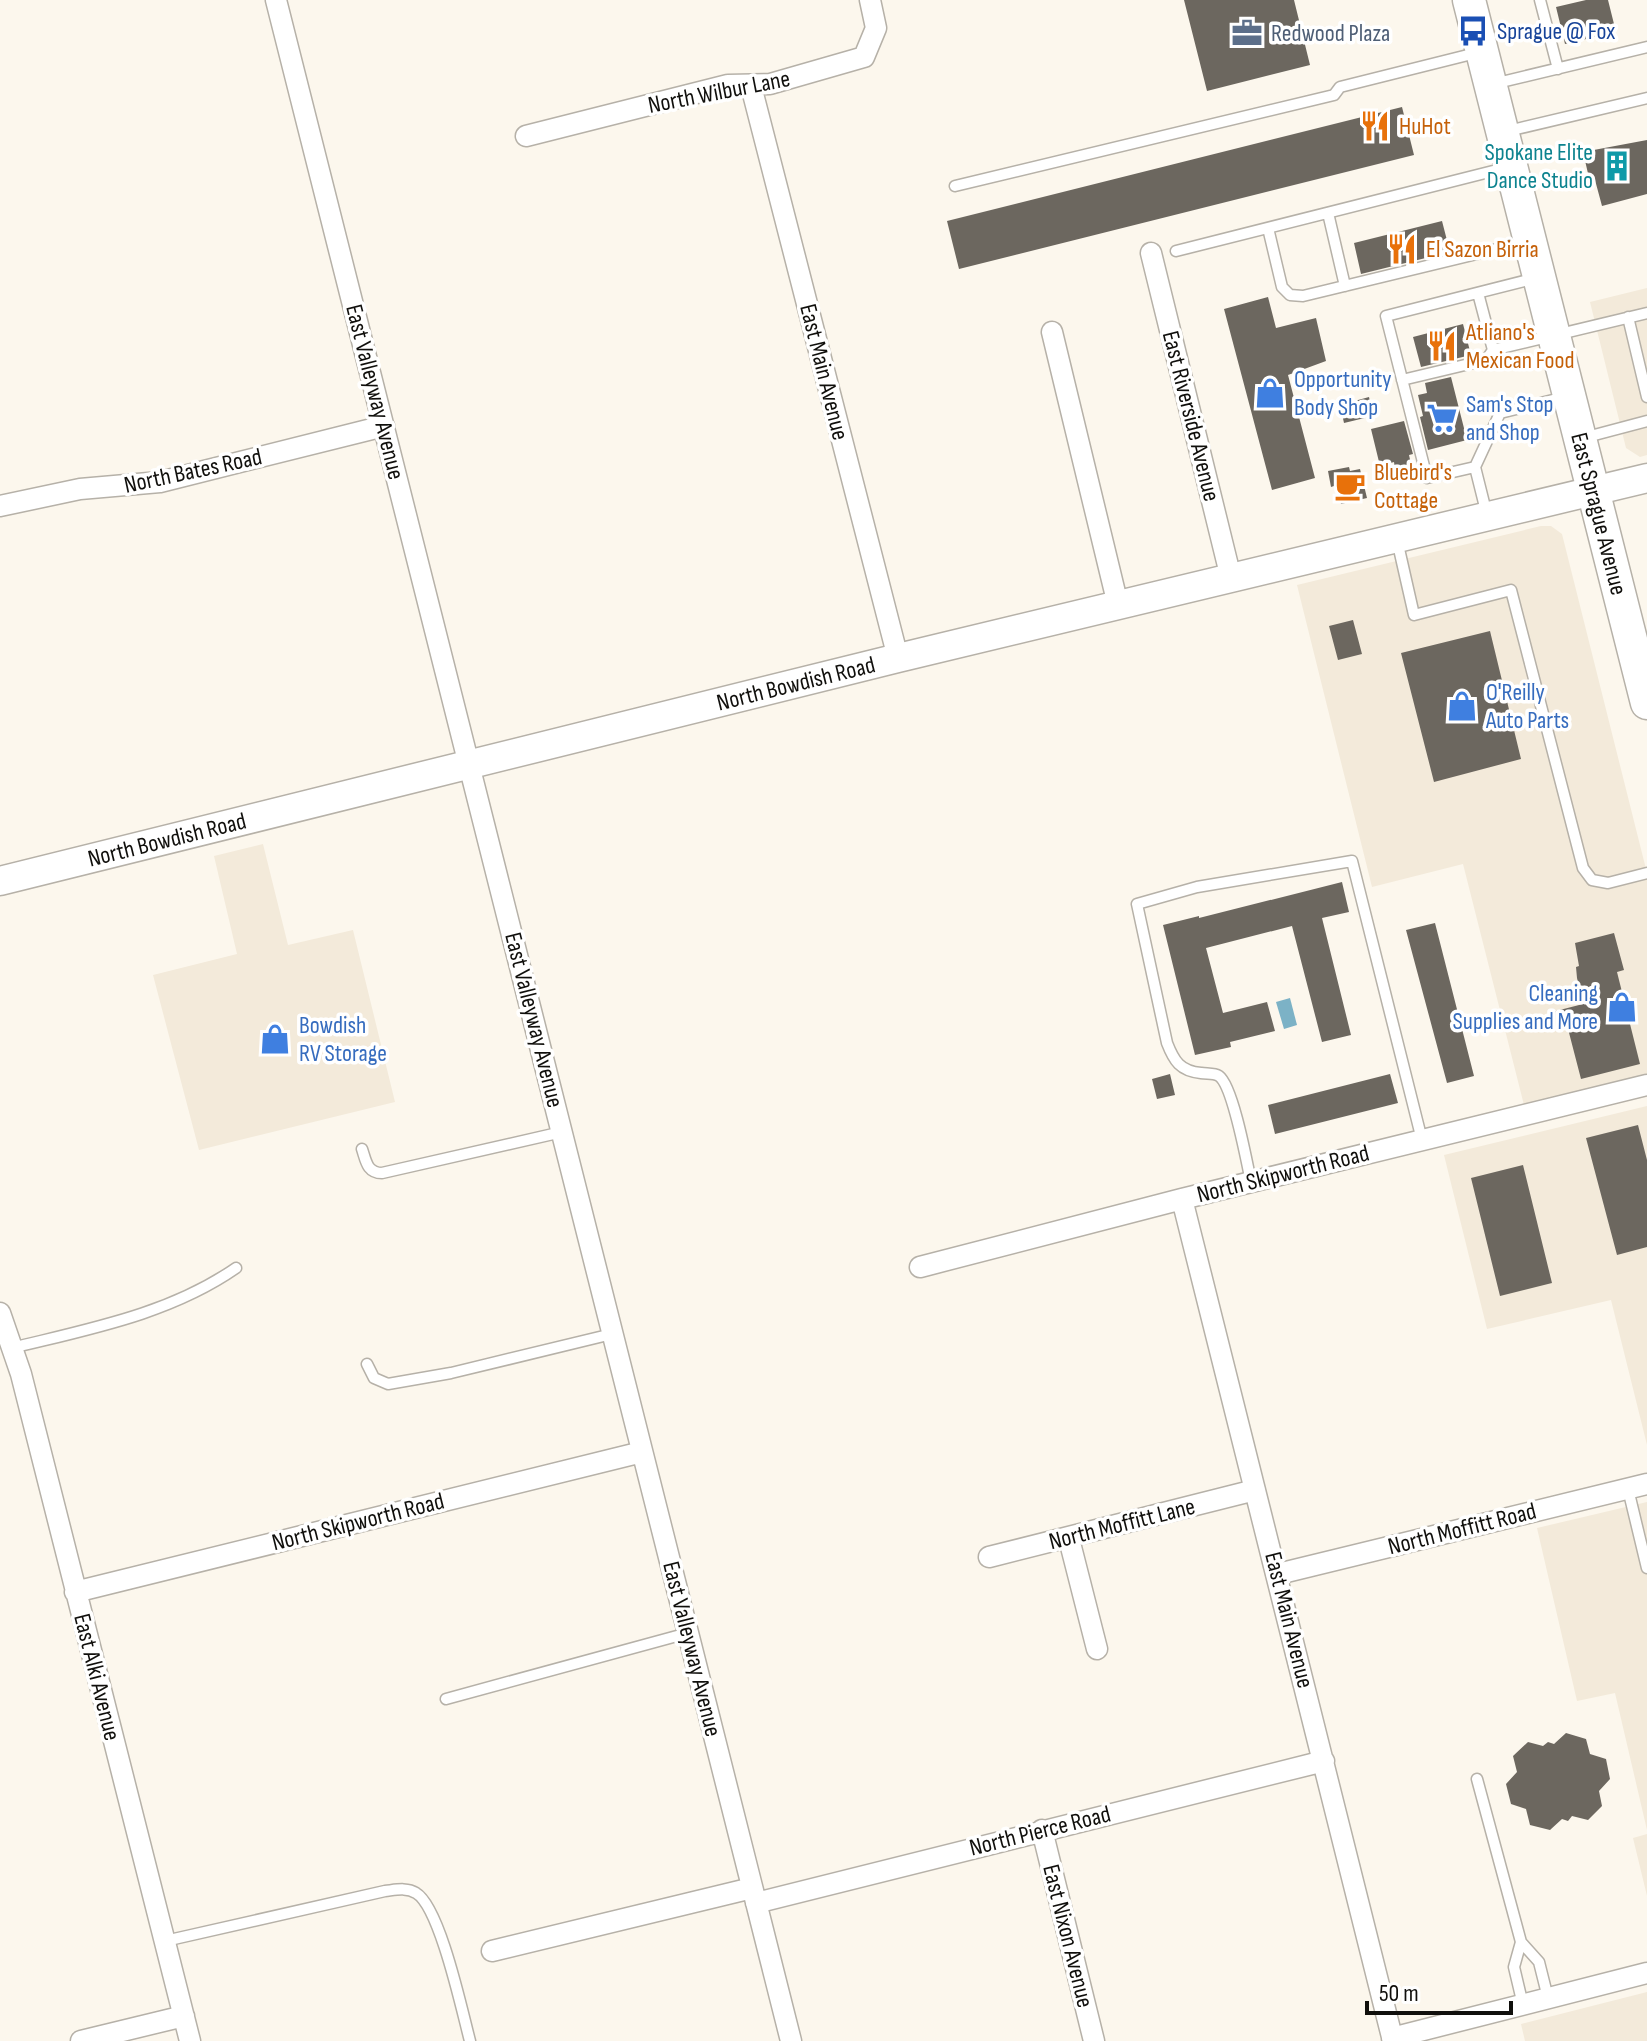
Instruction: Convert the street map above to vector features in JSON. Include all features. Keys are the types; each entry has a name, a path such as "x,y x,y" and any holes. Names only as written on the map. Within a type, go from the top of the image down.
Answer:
{"main road":[{"name":"East Sprague Avenue","path":"1469,0 1593,491 1642,666 1647,703"}],"street":[{"name":"East Valleyway Avenue","path":"276,0 791,2041"},
{"name":"North Wilbur Lane","path":"526,136 728,85 770,84 864,57 876,28 870,0"},
{"name":"East Main Avenue","path":"751,86 898,658"},
{"name":"East Riverside Avenue","path":"1151,253 1231,578"},
{"path":"1052,332 1118,605"},
{"name":"North Bates Road","path":"0,506 80,489 160,482 384,426"},
{"name":"North Bowdish Road","path":"0,881 898,658 1647,478"},
{"name":"North Skipworth Road","path":"920,1267 1647,1085"},
{"name":"East Main Avenue","path":"1182,1199 1393,2039"},
{"name":"East Alki Avenue","path":"0,1313 21,1374 190,2041"},
{"name":"North Skipworth Road","path":"75,1592 642,1452"},
{"name":"North Moffitt Road","path":"1278,1574 1638,1486"},
{"name":"North Moffitt Lane","path":"989,1557 1255,1490"},
{"path":"1069,1539 1097,1649"},
{"name":"North Pierce Road","path":"492,1951 1042,1830 1324,1761"},
{"name":"East Nixon Avenue","path":"1042,1830 1094,2041"},
{"path":"1393,2039 1647,1973"},
{"path":"81,2041 184,2016"}],"lane":[{"path":"1540,0 1558,69"},
{"path":"1490,85 1647,47"},
{"path":"955,186 1334,95 1340,87 1482,52"},
{"path":"1502,132 1647,98"},
{"path":"1176,251 1511,167"},
{"path":"1328,213 1345,286"},
{"path":"1268,228 1282,287 1290,295 1303,296 1529,241"},
{"path":"1475,467 1427,478 1386,316 1538,277"},
{"path":"1478,293 1493,350"},
{"path":"1402,380 1486,360 1493,350 1647,313"},
{"path":"1628,317 1647,397"},
{"path":"1488,517 1475,467 1500,413 1569,396"},
{"path":"1580,439 1647,421"},
{"path":"1396,538 1414,615 1511,590 1583,868 1592,880 1608,883 1647,873"},
{"path":"1251,1182 1235,1113 1224,1082 1217,1075 1183,1070 1173,1058 1167,1043 1137,904 1197,887 1352,861 1422,1140"},
{"path":"362,1149 367,1167 382,1173 562,1132"},
{"path":"12,1348 133,1318 208,1287 236,1268"},
{"path":"367,1364 374,1378 388,1384 451,1373 612,1334"},
{"path":"1638,1486 1647,1568"},
{"path":"446,1699 688,1633"},
{"path":"1477,1779 1521,1942 1539,1962 1548,1998"},
{"path":"165,1941 405,1889 417,1893 430,1907 470,2041"},
{"path":"1521,1942 1514,1967 1523,2005"}],"shaded area":[{"path":"1647,288 1647,455 1640,457 1626,448 1590,302"},
{"path":"1551,526 1562,534 1647,873 1647,1079 1525,1109 1463,864 1372,887 1297,585"},
{"name":"Bowdish RV Storage","path":"263,844 288,945 353,930 395,1102 199,1150 153,975 237,954 214,856"},
{"path":"1647,1106 1647,1445 1611,1300 1487,1329 1444,1155"},
{"path":"1647,1502 1647,1830 1615,1693 1577,1701 1537,1528"},
{"path":"1647,1834 1647,1896 1633,1838"},
{"path":"1647,1992 1647,2041 1525,2041 1521,2024"}],"water":[{"path":"1290,998 1297,1025 1284,1029 1276,1002"}],"building":[{"name":"Redwood Plaza","path":"1184,0 1294,0 1310,65 1207,91"},
{"path":"1586,0 1608,0 1616,32 1565,44 1556,7"},
{"path":"1402,107 1414,155 959,269 947,221"},
{"name":"Spokane Elite Dance Studio","path":"1647,140 1647,194 1602,206 1595,180 1590,182 1583,152"},
{"name":"El Sazon Birria","path":"1442,221 1450,252 1361,274 1354,243"},
{"name":"Opportunity Body Shop","path":"1268,297 1276,328 1316,318 1326,361 1288,375 1315,478 1272,490 1224,309"},
{"name":"Atliano's Mexican Food","path":"1463,324 1471,355 1421,367 1413,337"},
{"name":"Sam's Stop and Shop","path":"1451,377 1467,440 1428,450 1418,395 1427,393 1425,383"},
{"path":"1369,397 1373,416 1344,423 1340,405"},
{"path":"1404,421 1413,454 1409,455 1411,464 1395,469 1394,462 1380,466 1371,429"},
{"name":"Bluebird's Cottage","path":"1349,467 1350,471 1360,469 1367,498 1341,504 1337,485 1331,487 1328,471"},
{"path":"1353,620 1362,654 1338,660 1329,626"},
{"name":"O'Reilly Auto Parts","path":"1490,631 1521,759 1434,782 1401,653"},
{"path":"1342,882 1349,912 1322,918 1351,1035 1322,1042 1292,926 1206,948 1223,1013 1267,1002 1275,1031 1230,1042 1231,1047 1195,1055 1163,925"},
{"path":"1435,923 1474,1076 1447,1083 1406,930"},
{"path":"1614,933 1624,970 1617,972 1640,1064 1581,1079 1567,1025 1556,1027 1552,1012 1583,1004 1577,978 1576,967 1579,966 1575,943"},
{"path":"1170,1074 1175,1095 1157,1099 1152,1079"},
{"path":"1390,1074 1398,1103 1275,1134 1268,1105"},
{"path":"1638,1125 1647,1160 1647,1247 1617,1255 1586,1138"},
{"path":"1523,1165 1552,1283 1500,1296 1471,1178"},
{"path":"1566,1733 1586,1739 1590,1754 1606,1759 1610,1779 1599,1791 1602,1806 1588,1820 1572,1816 1568,1821 1562,1819 1550,1830 1530,1825 1526,1809 1511,1804 1506,1784 1517,1772 1513,1756 1528,1742 1543,1746 1548,1742 1554,1744"}],"place":[{"name":"Sprague @ Fox","path":"1473,31"},
{"name":"Redwood Plaza","path":"1247,33"},
{"name":"HuHot","path":"1375,126"},
{"name":"Spokane Elite Dance Studio","path":"1617,166"},
{"name":"El Sazon Birria","path":"1402,249"},
{"name":"Atliano's Mexican Food","path":"1442,346"},
{"name":"Opportunity Body Shop","path":"1270,393"},
{"name":"Sam's Stop and Shop","path":"1442,418"},
{"name":"Bluebird's Cottage","path":"1350,486"},
{"name":"O'Reilly Auto Parts","path":"1462,706"},
{"name":"Cleaning Supplies and More","path":"1622,1007"},
{"name":"Bowdish RV Storage","path":"275,1039"}]}
